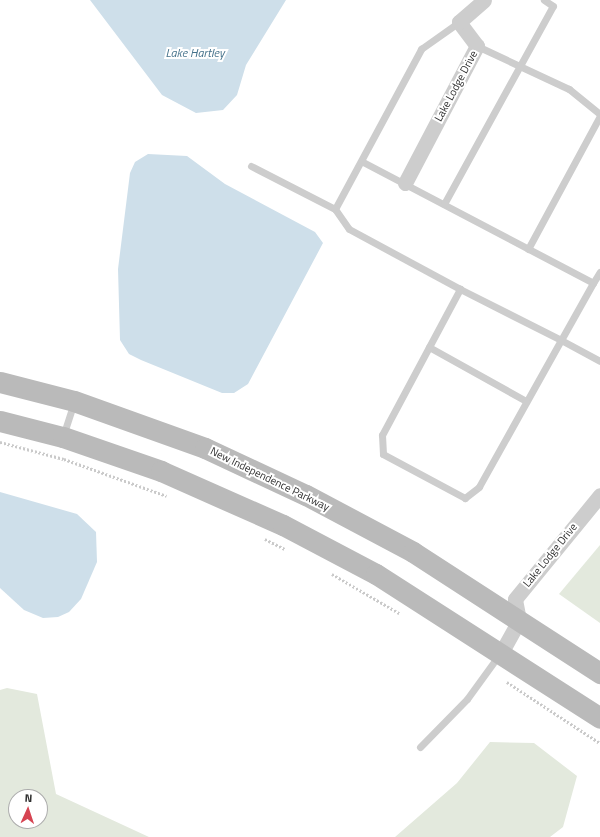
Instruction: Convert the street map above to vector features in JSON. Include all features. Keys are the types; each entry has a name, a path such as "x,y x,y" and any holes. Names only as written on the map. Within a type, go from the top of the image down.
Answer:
{"street":[{"path":"458,22 484,0"},
{"name":"Lake Lodge Drive","path":"405,183 477,46 458,22"},
{"name":"New Independence Parkway","path":"0,382 74,402 205,448 306,495 413,552 600,673"},
{"path":"0,421 63,437 161,471 283,525 376,574 600,718"},
{"name":"Lake Lodge Drive","path":"519,620 515,599 600,495"},
{"path":"500,653 519,620"}],"lane":[{"path":"444,204 517,65 553,6 544,0"},
{"path":"336,210 363,162 421,49 458,22"},
{"path":"477,46 569,89 600,115 528,249"},
{"path":"363,162 593,283"},
{"path":"251,166 336,210 349,229 460,289 600,361"},
{"path":"460,289 382,435 383,454 414,473 465,498 479,488 526,401 600,272"},
{"path":"429,347 526,401"},
{"path":"63,437 74,402"},
{"path":"420,747 467,699 500,653"}],"path":[{"path":"0,442 64,459 175,499"},
{"path":"258,536 293,553"},
{"path":"326,570 405,616"},
{"path":"488,670 600,742"}],"shaded area":[{"path":"600,545 600,623 559,594"},
{"path":"7,688 37,694 56,794 149,837 0,837 0,690"},
{"path":"490,742 534,743 577,776 563,827 550,837 395,837 457,783"}],"water":[{"name":"Lake Hartley","path":"90,0 286,0 246,65 237,95 223,110 196,113 162,95"},
{"path":"148,154 187,156 225,184 315,232 323,243 248,384 234,393 222,393 141,360 129,354 120,340 118,269 130,173 135,162"},
{"path":"0,492 77,514 96,532 97,562 81,599 69,612 58,617 43,618 24,610 0,588"}]}
